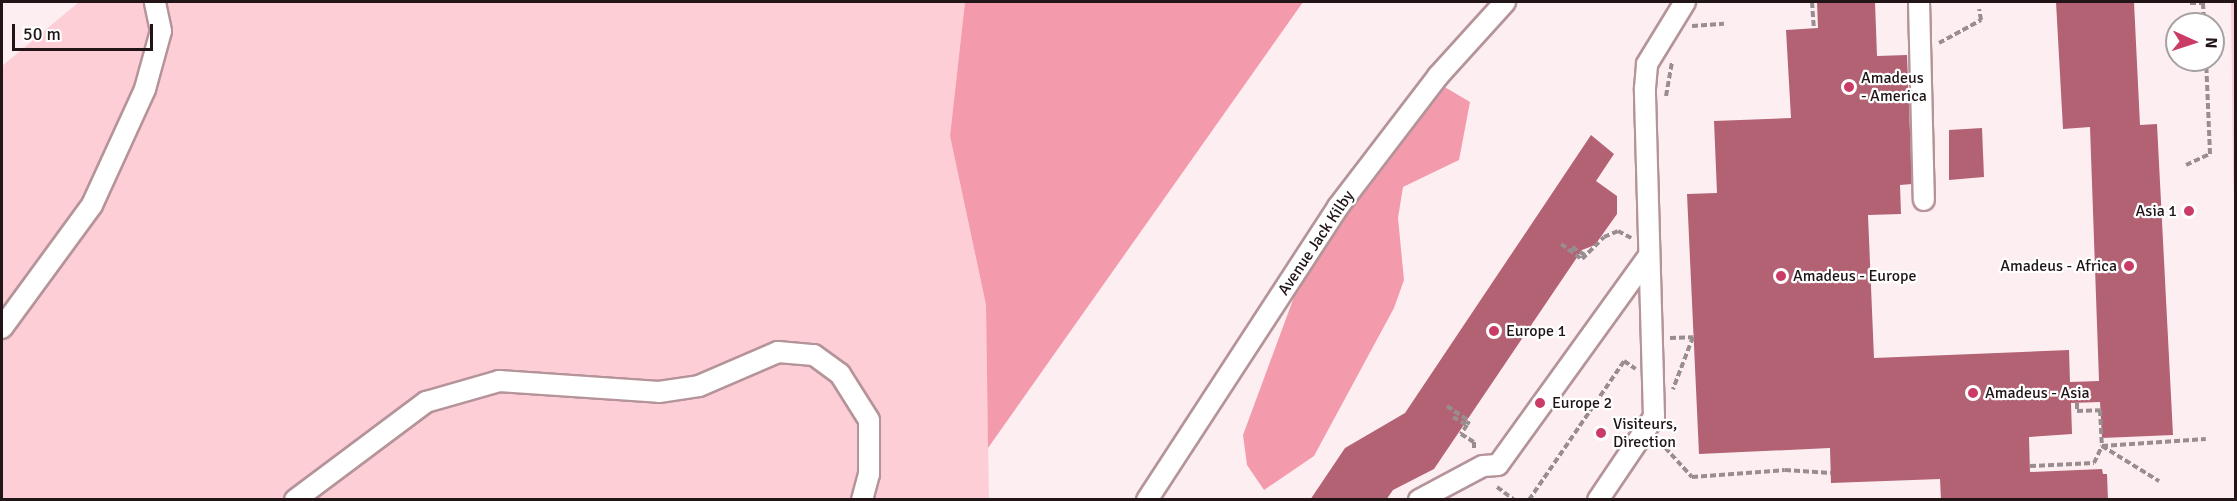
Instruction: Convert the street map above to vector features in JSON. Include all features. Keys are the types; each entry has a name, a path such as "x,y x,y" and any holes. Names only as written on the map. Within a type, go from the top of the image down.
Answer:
{"street":[{"path":"2,328 92,205 145,89 161,31 155,2"},
{"name":"Avenue Jack Kilby","path":"1147,500 1338,207 1438,76 1505,2"},
{"path":"1598,500 1653,417 1654,340 1648,257 1647,64 1685,2"},
{"path":"1919,2 1924,200"},
{"path":"1419,500 1448,494 1484,466 1498,465 1648,257"},
{"path":"295,500 426,402 499,381 660,392 699,386 778,352 814,356 840,374 869,420 869,474 862,500"}],"path":[{"path":"1812,2 1814,28"},
{"path":"2190,3 2203,3 2203,12"},
{"path":"1921,52 1981,20 1979,9"},
{"path":"1685,32 1694,24 1724,24"},
{"path":"1665,103 1675,50"},
{"path":"2186,165 2211,154 2207,72"},
{"path":"1561,244 1582,259 1604,237 1618,231"},
{"path":"1572,247 1585,255"},
{"path":"1662,338 1694,337"},
{"path":"1529,500 1624,361 1641,373 1644,367"},
{"path":"2030,466 2094,463 2102,446 2100,410 2077,411 2077,403"},
{"path":"1447,406 1469,421 1461,434 1474,442"},
{"path":"1454,417 1467,425"},
{"path":"1653,435 1692,477 1785,470 1831,473"},
{"path":"2102,446 2206,439"},
{"path":"2102,446 2159,481"},
{"path":"1497,487 1514,500"}],"shaded area":[{"path":"79,2 965,2 950,136 986,305 989,499 2,499 2,66"},
{"path":"965,2 1303,2 988,448 986,305 950,136"},
{"path":"2231,2 2236,2 2235,223 2233,173"},
{"path":"1443,86 1470,102 1459,160 1403,187 1398,218 1404,280 1394,308 1314,456 1264,490 1247,465 1243,435 1294,297 1335,230"}],"building":[{"path":"1817,2 1875,2 1877,56 1907,55 1912,184 1900,185 1901,214 1868,215 1874,358 2069,350 2070,382 2099,381 2090,127 2063,129 2056,2 2134,2 2140,125 2157,124 2173,435 2102,438 2100,402 2071,403 2072,434 2029,437 2030,472 2102,469 2103,474 2107,474 2108,500 1941,500 1940,479 1831,483 1830,448 1699,454 1687,194 1717,193 1714,121 1791,118 1786,30 1818,28"},
{"path":"1982,128 1984,177 1949,180 1949,130"},
{"name":"Europe 1","path":"1591,135 1614,154 1596,181 1617,196 1617,214 1595,245 1582,250 1434,469 1393,490 1386,500 1310,500 1345,448 1405,413"}],"place":[{"name":"Amadeus - America","path":"1849,87"},
{"name":"Asia 1","path":"2189,211"},
{"name":"Amadeus - Africa","path":"2129,266"},
{"name":"Amadeus - Europe","path":"1781,276"},
{"name":"Europe 1","path":"1494,331"},
{"name":"Amadeus - Asia","path":"1973,393"},
{"name":"Europe 2","path":"1540,403"},
{"name":"Visiteurs, Direction","path":"1601,433"}]}
